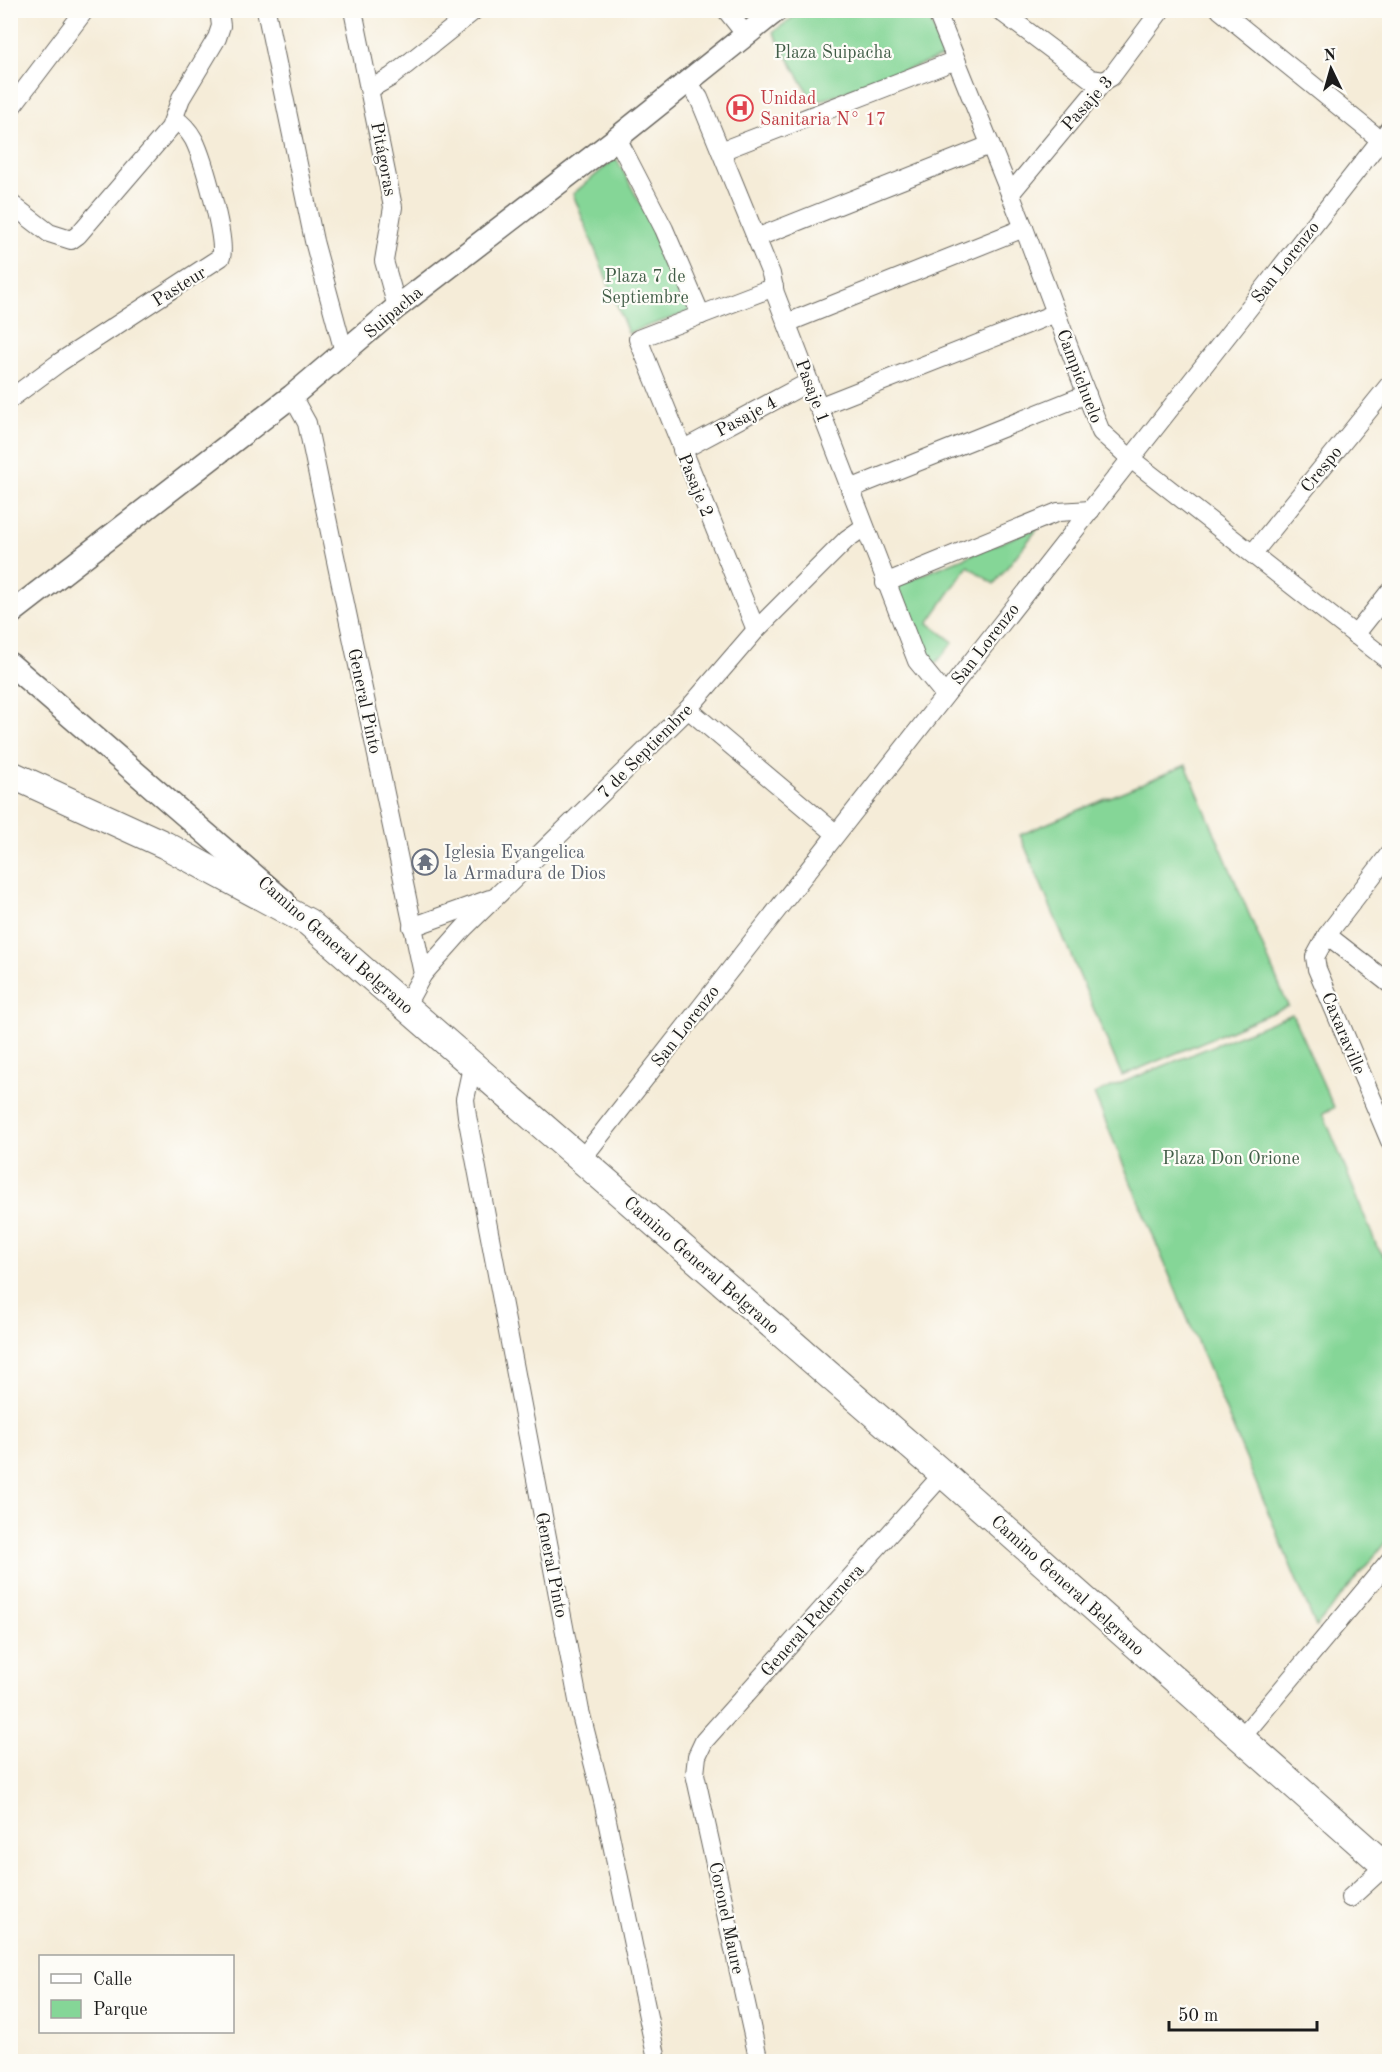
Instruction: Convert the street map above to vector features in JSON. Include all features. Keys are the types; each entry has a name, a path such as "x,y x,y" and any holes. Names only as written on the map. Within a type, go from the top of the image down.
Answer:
{"main road":[{"path":"10,774 165,845 308,922"},
{"name":"Camino General Belgrano","path":"308,922 406,1005 472,1067 943,1474 1387,1868"}],"street":[{"path":"10,109 85,10"},
{"path":"10,203 49,234 71,240 88,225 175,118 181,98 217,38 221,26 219,10"},
{"path":"266,10 314,241 344,352"},
{"name":"Pitágoras","path":"353,10 393,207 384,261 397,307"},
{"path":"370,89 391,77 475,10"},
{"path":"726,10 746,35"},
{"name":"Suipacha","path":"10,614 292,396 397,307 617,138 777,10"},
{"name":"Campichuelo","path":"936,10 1010,194 1101,432 1131,459 1389,662"},
{"path":"999,10 1091,80 1104,81"},
{"name":"Pasaje 3","path":"1010,194 1104,81 1111,77 1161,10"},
{"path":"1220,10 1386,138"},
{"path":"721,151 956,60"},
{"name":"Pasaje 1","path":"688,82 699,99 756,238 818,407 917,661 945,695"},
{"name":"Pasteur","path":"10,399 60,362 221,257 224,242 200,155 194,139 175,118"},
{"path":"617,138 664,229 701,315 774,287"},
{"name":"San Lorenzo","path":"581,1160 835,833 1386,138"},
{"path":"756,238 990,145"},
{"path":"787,323 1023,228"},
{"path":"818,407 1056,313"},
{"name":"Pasaje 2","path":"701,315 638,339 756,630"},
{"name":"Pasaje 4","path":"682,450 810,382"},
{"name":"Crespo","path":"1253,554 1389,384"},
{"path":"850,489 1088,394"},
{"name":"General Pinto","path":"292,396 307,423 423,974"},
{"path":"885,583 1058,512 1090,510"},
{"name":"7 de Septiembre","path":"423,974 497,896 688,709 756,630 847,539 864,527"},
{"path":"1355,635 1389,591"},
{"name":"Camino General Belgrano","path":"10,664 308,922"},
{"path":"688,709 835,833"},
{"path":"1389,853 1327,935 1389,984"},
{"path":"412,927 497,896"},
{"name":"Caxaraville","path":"1327,935 1315,957 1317,969 1389,1142"},
{"path":"406,1005 423,974"},
{"name":"General Pinto","path":"472,1067 465,1099 467,1116 580,1711 603,1801 657,2060"},
{"name":"General Pedernera","path":"695,1774 697,1756 704,1741 943,1474"},
{"path":"1241,1738 1389,1560"},
{"name":"Coronel Maure","path":"695,1774 759,2061"},
{"path":"1350,1898 1387,1868"}],"green space":[{"name":"Plaza Suipacha","path":"802,11 926,11 945,56 814,103 773,32"},
{"name":"Plaza 7 de Septiembre","path":"616,158 670,259 692,311 628,333 573,194"},
{"path":"1039,527 994,584 968,566 928,623 953,642 934,666 923,657 895,586"},
{"path":"1186,765 1288,1006 1122,1076 1020,835"},
{"name":"Plaza Don Orione","path":"1292,1014 1334,1108 1323,1113 1377,1247 1390,1264 1389,1538 1316,1627 1094,1094"}],"place":[{"name":"Unidad Sanitaria N° 17","path":"740,108"},
{"name":"Iglesia Evangelica la Armadura de Dios","path":"425,862"}]}
